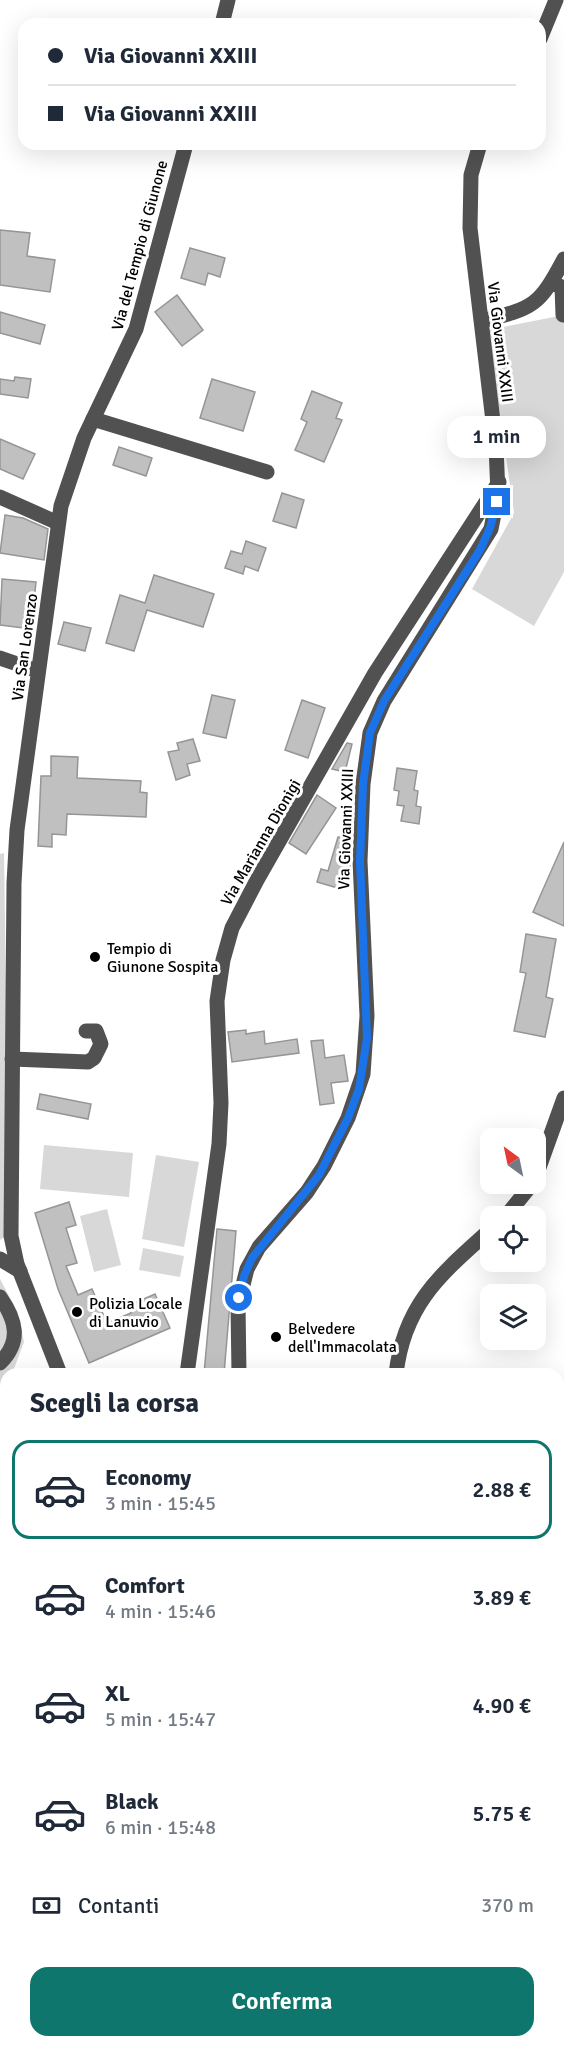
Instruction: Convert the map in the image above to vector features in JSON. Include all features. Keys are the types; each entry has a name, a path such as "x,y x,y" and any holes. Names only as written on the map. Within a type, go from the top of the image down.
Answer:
{"street":[{"path":"224,18 228,0"},
{"path":"546,24 556,0"},
{"name":"Via del Tempio di Giunone","path":"93,419 136,329 184,150"},
{"name":"Via Giovanni XXIII","path":"239,1368 238,1305 247,1269 259,1247 307,1192 324,1166 348,1118 363,1074 367,1016 360,861 363,777 371,729 384,701 487,536 495,514 499,482 482,321 471,246 469,206 471,175 478,150"},
{"path":"482,321 528,308 540,299 564,259"},
{"path":"551,283 562,287 563,315"},
{"path":"93,419 267,472"},
{"name":"Via San Lorenzo","path":"58,1368 20,1271 12,1244 15,844 58,523 70,477 93,419"},
{"name":"Via Marianna Dionigi","path":"188,1368 220,1134 219,982 232,928 375,673 499,482"},
{"path":"0,497 58,523"},
{"path":"0,658 38,671"},
{"path":"12,1059 88,1062 94,1058 101,1044 96,1031 86,1030"},
{"path":"546,1152 564,1098"},
{"path":"546,1152 564,1130"},
{"path":"514,1206 524,1194"},
{"path":"397,1368 407,1327 424,1294 444,1271 480,1239"},
{"path":"0,1259 20,1271"},
{"path":"0,1297 16,1326 7,1337 6,1356 0,1363"}],"shaded area":[{"path":"564,315 564,572 534,626 472,589 514,513 488,330"},
{"path":"4,853 7,1064 4,1237 0,1240 0,854"},
{"path":"44,1145 133,1153 129,1197 40,1189"},
{"path":"156,1155 199,1162 184,1247 142,1239"},
{"path":"107,1209 121,1265 94,1272 80,1216"},
{"path":"143,1248 184,1256 180,1277 139,1270"},
{"path":"0,1279 17,1311 24,1342 14,1368 0,1368"}],"building":[{"path":"0,230 30,233 27,256 55,260 50,292 0,285"},
{"path":"190,248 225,258 220,277 208,273 205,285 181,278"},
{"path":"177,295 203,330 182,346 155,312"},
{"path":"0,312 45,325 40,344 0,333"},
{"path":"15,377 31,379 28,398 0,394 0,379 14,381"},
{"path":"212,379 255,392 243,431 200,418"},
{"path":"312,391 342,403 336,418 342,420 324,462 295,450 307,422 301,419"},
{"path":"0,439 35,454 23,479 0,469"},
{"path":"119,447 152,458 146,476 113,465"},
{"path":"282,493 304,500 296,528 273,521"},
{"path":"5,515 23,518 48,529 44,560 0,553"},
{"path":"246,541 266,548 258,571 245,566 243,574 225,568 231,551 242,554"},
{"path":"154,575 214,594 203,627 147,610 134,651 106,643 120,595 145,603"},
{"path":"2,579 36,582 31,629 0,625"},
{"path":"64,622 91,628 85,651 58,644"},
{"path":"212,695 235,700 226,738 203,733"},
{"path":"302,700 325,708 308,758 285,750"},
{"path":"193,739 200,761 187,764 190,775 176,780 168,752 179,750 177,743"},
{"path":"347,743 352,744 345,772 332,769"},
{"path":"51,756 78,757 77,778 141,781 140,792 147,793 146,817 67,814 66,835 52,834 52,847 38,846 41,776 51,776"},
{"path":"397,768 417,771 414,790 418,791 416,806 421,807 419,824 401,821 404,806 397,805 399,791 394,790"},
{"path":"317,795 336,808 306,854 289,843"},
{"path":"338,837 350,837 350,887 334,887 317,882 321,869 328,871"},
{"path":"564,842 564,926 533,912"},
{"path":"526,934 556,939 546,997 553,999 545,1037 514,1031 526,973 520,972"},
{"path":"246,1030 246,1034 264,1031 265,1044 297,1039 299,1053 232,1062 228,1032"},
{"path":"323,1040 325,1058 344,1055 348,1081 331,1083 334,1103 320,1105 311,1041"},
{"path":"40,1094 91,1104 88,1119 37,1109"},
{"path":"69,1202 76,1225 66,1228 77,1263 66,1266 78,1295 92,1289 107,1323 131,1313 128,1306 155,1294 170,1328 89,1363 58,1289 35,1213"},
{"path":"217,1229 236,1231 225,1368 205,1368"}],"place":[{"name":"Tempio di Giunone Sospita","path":"95,957"},
{"name":"Polizia Locale di Lanuvio","path":"77,1312"},
{"name":"Belvedere dell'Immacolata","path":"276,1337"}],"route":[{"path":"239,1298 244,1276 256,1253 307,1192 328,1159 348,1118 363,1074 367,1016 361,934 360,861 364,770 371,729 384,701 480,550 495,514 497,502"}]}
